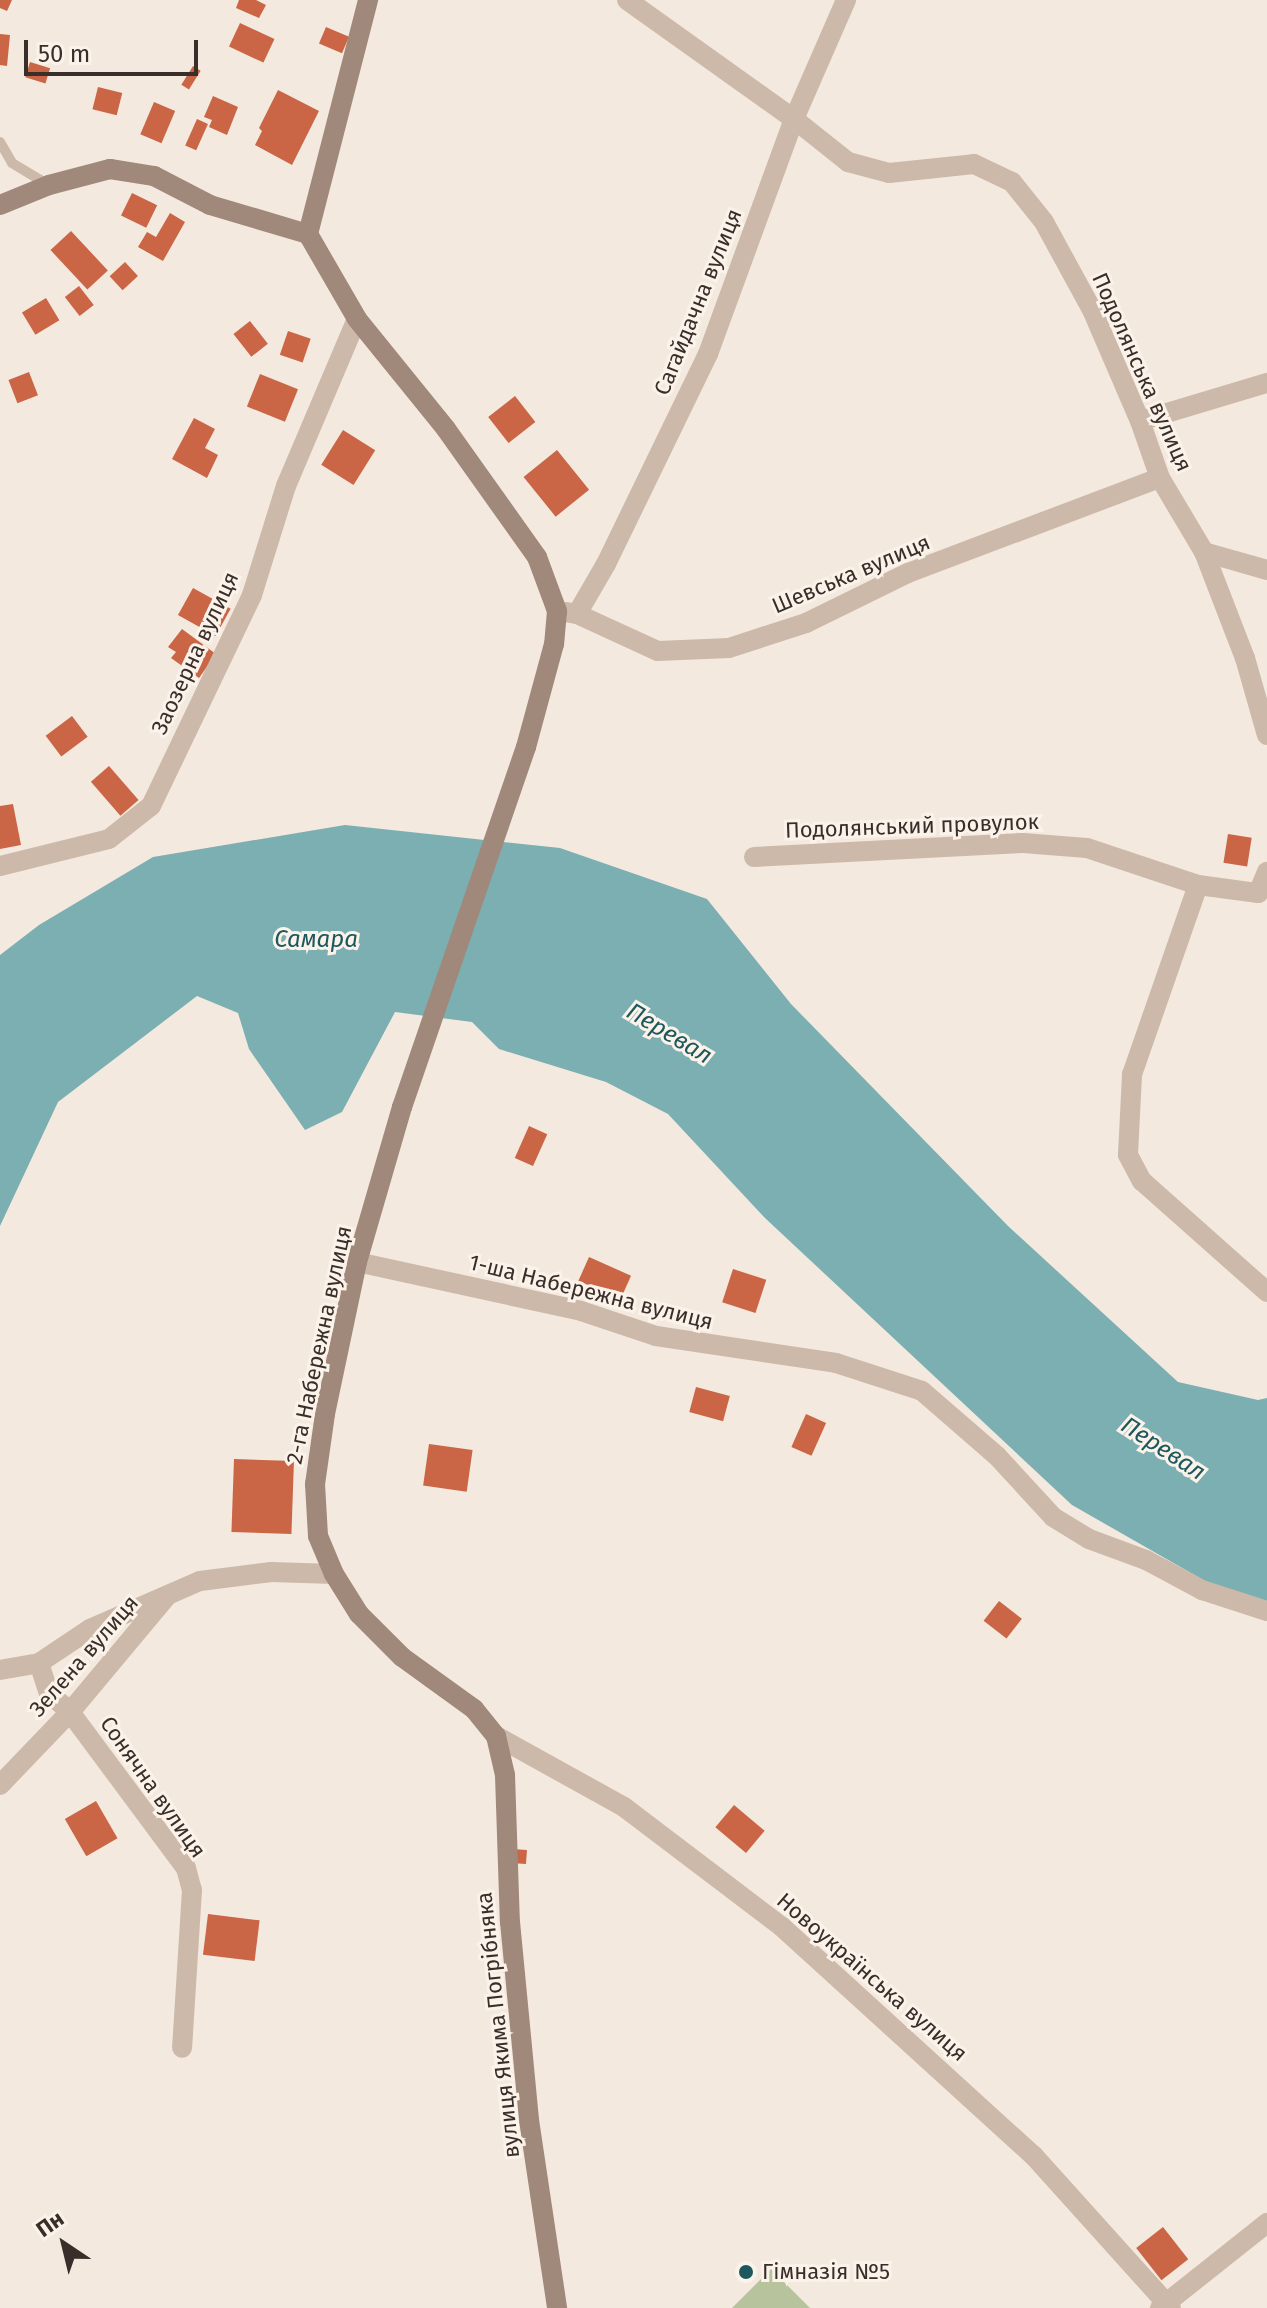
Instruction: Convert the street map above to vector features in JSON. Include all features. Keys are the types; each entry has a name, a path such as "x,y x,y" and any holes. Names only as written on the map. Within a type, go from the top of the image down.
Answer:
{"street":[{"path":"0,205 49,185 110,169 154,176 210,205 308,234 368,0"},
{"name":"Подолянська вулиця","path":"627,0 794,119 848,162 889,173 974,164 1012,182 1044,222 1093,312 1140,421 1160,478 1204,552 1245,658 1267,735"},
{"name":"Сагайдачна вулиця","path":"526,747 554,644 567,612 606,564 708,354 794,119 846,0"},
{"name":"Сагайдачна вулиця","path":"308,234 357,319 446,429 537,557 567,612"},
{"name":"Заозерна вулиця","path":"0,866 109,839 151,806 252,595 286,486 357,319"},
{"path":"1140,421 1267,383"},
{"name":"Шевська вулиця","path":"567,612 658,651 729,648 806,623 908,573 1160,478"},
{"path":"1204,552 1267,570"},
{"name":"2-га Набережна вулиця","path":"496,1736 474,1709 402,1657 370,1625 334,1574 318,1536 315,1484 325,1414 357,1262 402,1107 526,747"},
{"name":"Подолянський провулок","path":"754,857 1036,844 1087,848 1141,863 1198,885 1263,900"},
{"path":"1263,900 1267,872"},
{"path":"1198,885 1132,1075 1128,1155 1142,1181 1267,1292"},
{"name":"1-ша Набережна вулиця","path":"357,1262 581,1311 656,1336 836,1363 922,1391 997,1456 1053,1517 1089,1539 1146,1560 1202,1590 1267,1611"},
{"path":"0,1670 39,1663 90,1629 200,1581 271,1572 334,1574"},
{"name":"Зелена вулиця","path":"0,1785 70,1712 170,1592"},
{"name":"Сонячна вулиця","path":"39,1663 49,1693 70,1712 186,1868 192,1890 182,2048"},
{"name":"Новоукраїнська вулиця","path":"496,1736 624,1807 781,1926 1033,2155 1165,2306"},
{"name":"вулиця Якима Погрібняка","path":"496,1736 505,1775 510,1922 529,2120 557,2308"},
{"path":"1165,2306 1267,2223"}],"lane":[{"path":"0,142 12,163 49,185"}],"green space":[{"path":"771,2269 810,2308 732,2308"}],"water":[{"name":"Самара","path":"345,825 560,848 707,899 791,1004 1008,1226 1178,1382 1258,1400 1267,1398 1267,1601 1226,1593 1072,1505 765,1218 668,1114 606,1082 499,1049 472,1022 395,1012 342,1112 305,1130 249,1049 238,1013 197,996 58,1102 0,1226 0,955 39,925 153,857"}],"building":[{"path":"0,0 12,0 7,11 0,8"},
{"path":"239,0 256,0 266,5 259,18 236,8"},
{"path":"240,23 274,39 263,63 229,47"},
{"path":"326,27 349,37 342,53 319,44"},
{"path":"0,34 10,35 7,66 0,65"},
{"path":"30,62 50,68 45,83 25,77"},
{"path":"193,66 201,71 189,89 181,85"},
{"path":"98,87 122,93 117,115 92,109"},
{"path":"278,90 319,111 292,165 255,145 262,131 259,128"},
{"path":"213,96 238,107 227,135 209,127 212,120 204,117"},
{"path":"154,102 175,111 161,143 140,134"},
{"path":"197,119 208,124 196,150 185,145"},
{"path":"132,193 157,205 146,228 121,215"},
{"path":"170,213 185,222 163,261 138,247 147,232 156,237"},
{"path":"71,231 108,270 87,290 51,250"},
{"path":"125,262 138,276 123,290 110,276"},
{"path":"79,286 94,305 80,316 65,297"},
{"path":"46,298 59,320 35,335 22,312"},
{"path":"250,321 268,344 251,357 233,334"},
{"path":"288,331 311,339 303,362 280,355"},
{"path":"29,372 38,395 17,403 8,380"},
{"path":"260,374 298,389 285,422 247,406"},
{"path":"515,396 535,422 509,443 488,417"},
{"path":"194,418 215,429 205,448 218,455 207,478 172,459"},
{"path":"343,430 375,450 353,485 321,465"},
{"path":"557,450 589,490 556,517 524,477"},
{"path":"193,588 231,609 216,636 178,615"},
{"path":"182,629 216,654 199,678 171,658 176,652 168,647"},
{"path":"72,716 88,737 61,757 46,736"},
{"path":"109,766 139,800 120,816 91,782"},
{"path":"13,804 21,845 0,849 0,806"},
{"path":"1228,834 1252,838 1247,866 1223,863"},
{"path":"529,1126 547,1134 533,1166 515,1158"},
{"path":"589,1257 631,1276 620,1299 578,1281"},
{"path":"733,1269 766,1280 755,1313 722,1302"},
{"path":"696,1387 730,1396 723,1421 689,1412"},
{"path":"806,1414 826,1423 811,1456 791,1447"},
{"path":"429,1444 473,1450 467,1492 423,1486"},
{"path":"234,1459 294,1461 291,1534 231,1532"},
{"path":"999,1601 1022,1619 1006,1639 984,1621"},
{"path":"96,1801 118,1838 86,1856 65,1819"},
{"path":"734,1805 765,1831 746,1853 715,1827"},
{"path":"512,1849 527,1850 526,1864 511,1863"},
{"path":"208,1914 260,1920 255,1961 203,1955"},
{"path":"1163,2227 1188,2259 1161,2280 1136,2248"}],"place":[{"name":"Гімназія №5","path":"746,2272"}],"water label":[{"name":"Перевал","path":"669,1034"},
{"name":"Перевал","path":"1163,1449"}]}
